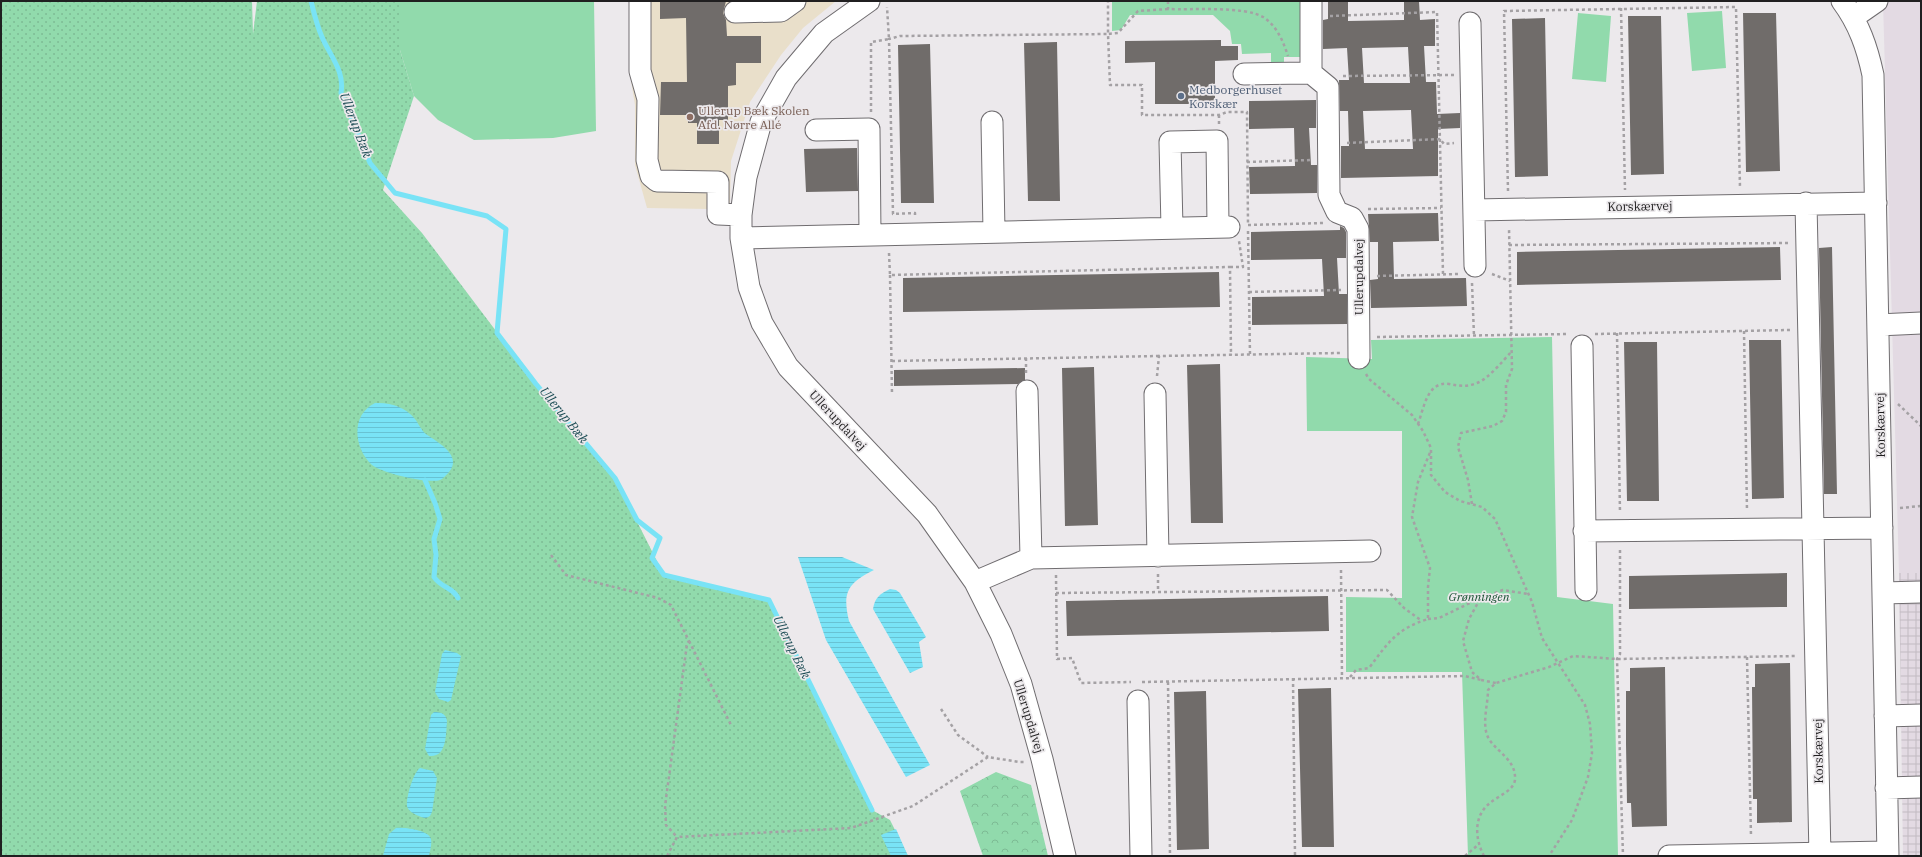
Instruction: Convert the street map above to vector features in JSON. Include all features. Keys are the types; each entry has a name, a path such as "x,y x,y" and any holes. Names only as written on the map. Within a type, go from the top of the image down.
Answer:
{"street":[{"path":"640,1 640,70 648,99 647,160 651,176 657,181 718,182 718,214 741,215"},
{"path":"735,12 781,11 795,1"},
{"name":"Ullerupdalvej","path":"869,1 824,33 785,80 761,122 746,177 741,215 741,238 749,287 762,323 788,367 927,514 975,582 1001,634 1021,684 1042,759 1065,856"},
{"path":"1848,9 1877,1"},
{"path":"1309,76 1311,9"},
{"name":"Korskærvej","path":"1669,856 1751,854 1887,854 1873,75 1866,45 1848,9"},
{"path":"1470,24 1474,210 1470,274"},
{"path":"1244,74 1309,76 1328,88 1329,196 1336,212 1352,218"},
{"path":"992,122 994,232"},
{"path":"816,130 869,129 880,235"},
{"path":"741,238 1172,228 1232,226 1217,142 1170,142 1172,228"},
{"name":"Korskærvej","path":"1806,203 1820,855"},
{"name":"Korskærvej","path":"1474,210 1740,204 1876,203"},
{"name":"Ullerupdalvej","path":"1352,218 1358,229 1359,355"},
{"path":"1878,325 1921,323"},
{"path":"1582,346 1586,590"},
{"path":"1028,391 1031,558"},
{"path":"1155,394 1158,556"},
{"path":"1584,531 1882,528"},
{"path":"975,582 1031,558 1370,551"},
{"path":"1883,593 1921,592"},
{"path":"1138,701 1141,856"},
{"path":"1885,716 1921,715"},
{"path":"1886,788 1921,787"}],"path":[{"path":"887,1 893,214 916,213 915,234"},
{"path":"1108,1 1108,34"},
{"path":"1168,1 1168,9"},
{"path":"1472,504 1468,480 1458,447 1461,434 1493,426 1502,421 1506,412 1506,385 1512,369 1504,11 1736,7 1740,204"},
{"path":"1621,8 1626,207"},
{"path":"869,129 872,106 871,42 900,36 1118,33 1138,11 1168,9 1248,11 1263,17 1274,26 1309,76 1471,74"},
{"path":"1311,9 1437,12 1443,274"},
{"path":"1247,162 1440,140 1444,144 1472,142"},
{"path":"1232,226 1326,223 1334,206"},
{"path":"1352,218 1362,209 1442,208"},
{"path":"880,235 890,275 892,394"},
{"path":"1509,245 1807,243"},
{"path":"890,275 1230,268 1231,355"},
{"path":"1249,292 1443,274 1470,274 1474,336"},
{"path":"1744,331 1747,529"},
{"path":"1617,333 1620,530 1620,654 1617,659 1623,856"},
{"path":"1418,424 1425,402 1429,394 1436,386 1446,384 1469,386 1479,383 1511,352"},
{"path":"892,360 1231,355 1359,355 1369,379 1412,415 1423,430 1431,448 1431,476 1445,492 1460,501 1482,507 1495,519 1528,594 1542,638 1585,705 1590,724 1592,753 1588,777 1572,820 1549,856"},
{"path":"1155,394 1159,356"},
{"path":"1880,399 1893,400 1921,426"},
{"path":"1428,619 1428,587 1430,568 1412,517 1418,482 1431,448"},
{"path":"1340,551 1342,678"},
{"path":"551,555 566,575 658,598 671,605 731,725"},
{"path":"1056,558 1057,658 1072,658 1081,683 1465,676 1496,683"},
{"path":"1056,593 1387,590 1404,608 1422,620"},
{"path":"1349,677 1356,670 1368,668 1396,634 1413,623 1422,620 1439,618 1476,600 1503,590 1528,594"},
{"path":"1480,599 1469,619 1463,641 1472,672 1481,680"},
{"path":"677,838 666,825 665,806 687,644 689,641"},
{"path":"1484,856 1476,838 1477,825 1482,812 1488,804 1513,786 1515,779 1513,767 1489,739 1486,730 1488,690 1496,683 1549,667 1573,656 1617,659 1816,655"},
{"path":"1747,657 1751,854"},
{"path":"1293,678 1295,856"},
{"path":"1168,682 1170,856"},
{"path":"941,709 958,735 988,757 1019,762 1042,759"},
{"path":"677,838 850,828 913,806 988,757"},
{"path":"667,856 677,838"},
{"path":"1465,856 1478,844"}],"shaded area":[{"name":"Ullerup Bæk Skolen Afd. Nørre Allé","path":"629,1 836,1 803,28 781,55 750,102 731,161 730,204 709,209 647,208 635,165 635,105 630,74"},
{"path":"1883,1 1921,1 1921,573 1899,573"},
{"path":"1899,573 1921,573 1921,856 1903,856"}],"green space":[{"path":"1,1 252,1 253,34 257,1 400,1 400,50 414,96 383,190 422,233 536,384 615,478 664,575 769,600 872,810 890,820 908,856 1,856"},
{"path":"400,1 594,1 596,131 553,138 474,140 438,120 414,96 400,50"},
{"path":"1112,1 1305,1 1306,57 1284,57 1284,67 1271,66 1271,53 1242,54 1241,44 1232,44 1230,31 1213,15 1130,15 1121,30 1112,31"},
{"path":"1722,11 1726,68 1692,71 1687,13"},
{"path":"1578,13 1611,16 1606,82 1572,79"},
{"name":"Grønningen","path":"1552,337 1557,597 1613,604 1618,856 1468,856 1462,672 1346,672 1346,597 1402,598 1402,431 1307,431 1306,357 1372,359 1371,340"},
{"path":"996,772 1031,785 1048,856 983,856 960,791"}],"water":[{"path":"375,403 392,404 407,411 424,432 447,450 453,460 449,472 443,478 434,481 415,479 385,471 372,465 361,450 357,432 361,416 367,408"},
{"path":"798,557 842,557 874,570 858,579 849,590 846,603 849,621 930,765 906,777 826,640"},
{"path":"890,589 896,590 900,593 926,637 919,642 923,667 910,673 873,609 878,596"},
{"path":"445,650 457,653 461,656 451,700 448,702 439,699 435,692 442,654"},
{"path":"434,712 442,714 446,718 446,738 439,753 435,756 429,756 425,749 431,715"},
{"path":"420,768 433,771 437,778 432,812 430,816 426,818 413,813 407,806 410,786"},
{"path":"396,828 424,832 428,835 431,841 429,856 383,856 389,834"},
{"path":"896,829 908,856 891,856 881,835"}],"building":[{"path":"660,1 726,1 723,13 726,20 727,36 761,36 761,63 736,63 736,85 728,86 728,120 719,120 719,144 697,144 697,123 688,123 688,115 660,115 661,82 687,82 686,18 660,19"},
{"path":"1328,1 1348,1 1348,21 1404,20 1404,1 1419,1 1420,20 1435,19 1435,46 1424,46 1426,82 1436,82 1437,114 1460,113 1460,128 1438,129 1438,176 1341,178 1341,146 1349,146 1348,111 1340,111 1339,80 1349,80 1347,48 1323,49 1323,20 1328,19","holes":["1408,47 1410,83 1364,83 1362,48","1411,110 1413,149 1365,149 1363,111"]},
{"path":"1743,13 1776,13 1780,171 1746,172"},
{"path":"1628,16 1661,16 1664,174 1631,175"},
{"path":"1545,18 1548,176 1515,177 1512,19"},
{"path":"1221,40 1221,46 1238,46 1238,60 1215,61 1215,104 1155,104 1155,62 1125,63 1125,41"},
{"path":"1057,42 1060,201 1028,201 1024,43"},
{"path":"930,44 934,203 901,203 898,45"},
{"path":"1316,100 1316,128 1309,128 1311,165 1317,165 1317,193 1250,194 1249,167 1295,166 1294,128 1249,129 1249,101"},
{"path":"857,148 858,191 806,192 804,149"},
{"path":"1438,213 1439,241 1393,242 1394,279 1466,278 1467,306 1371,308 1370,280 1378,279 1378,242 1370,242 1368,214"},
{"path":"1340,226 1344,228 1346,232 1346,258 1337,258 1339,294 1347,294 1347,324 1252,325 1252,297 1324,296 1322,259 1251,260 1251,232 1340,230"},
{"path":"1780,247 1781,280 1517,285 1517,252"},
{"path":"1832,247 1837,494 1824,494 1819,248"},
{"path":"1219,272 1220,307 903,312 903,278"},
{"path":"1749,340 1781,340 1784,498 1752,499"},
{"path":"1624,342 1657,342 1659,501 1627,501"},
{"path":"1220,364 1223,523 1191,523 1187,365"},
{"path":"1094,367 1098,525 1065,526 1062,368"},
{"path":"1025,368 1025,380 1018,384 894,386 894,370"},
{"path":"1787,573 1787,607 1629,609 1629,576"},
{"path":"1328,596 1329,631 1067,636 1066,601"},
{"path":"1790,663 1792,822 1757,823 1757,799 1753,799 1752,687 1755,687 1755,664"},
{"path":"1665,667 1667,826 1632,827 1631,803 1627,803 1626,744 1626,691 1630,691 1630,668"},
{"path":"1331,688 1334,847 1302,847 1298,689"},
{"path":"1206,691 1209,849 1177,850 1174,692"}],"waterway":[{"name":"Ullerup Bæk","path":"311,1 320,33 339,71 342,85 341,93 370,163 395,193 487,216 506,229 497,333 536,384 615,478 637,520 660,538 652,558 664,575 769,600 872,810"},
{"path":"425,480 440,519 434,539 436,555 434,577 437,581 456,594 458,598"}],"place":[{"name":"Medborgerhuset Korskær","path":"1181,96"},
{"name":"Ullerup Bæk Skolen Afd. Nørre Allé","path":"690,117"}]}
